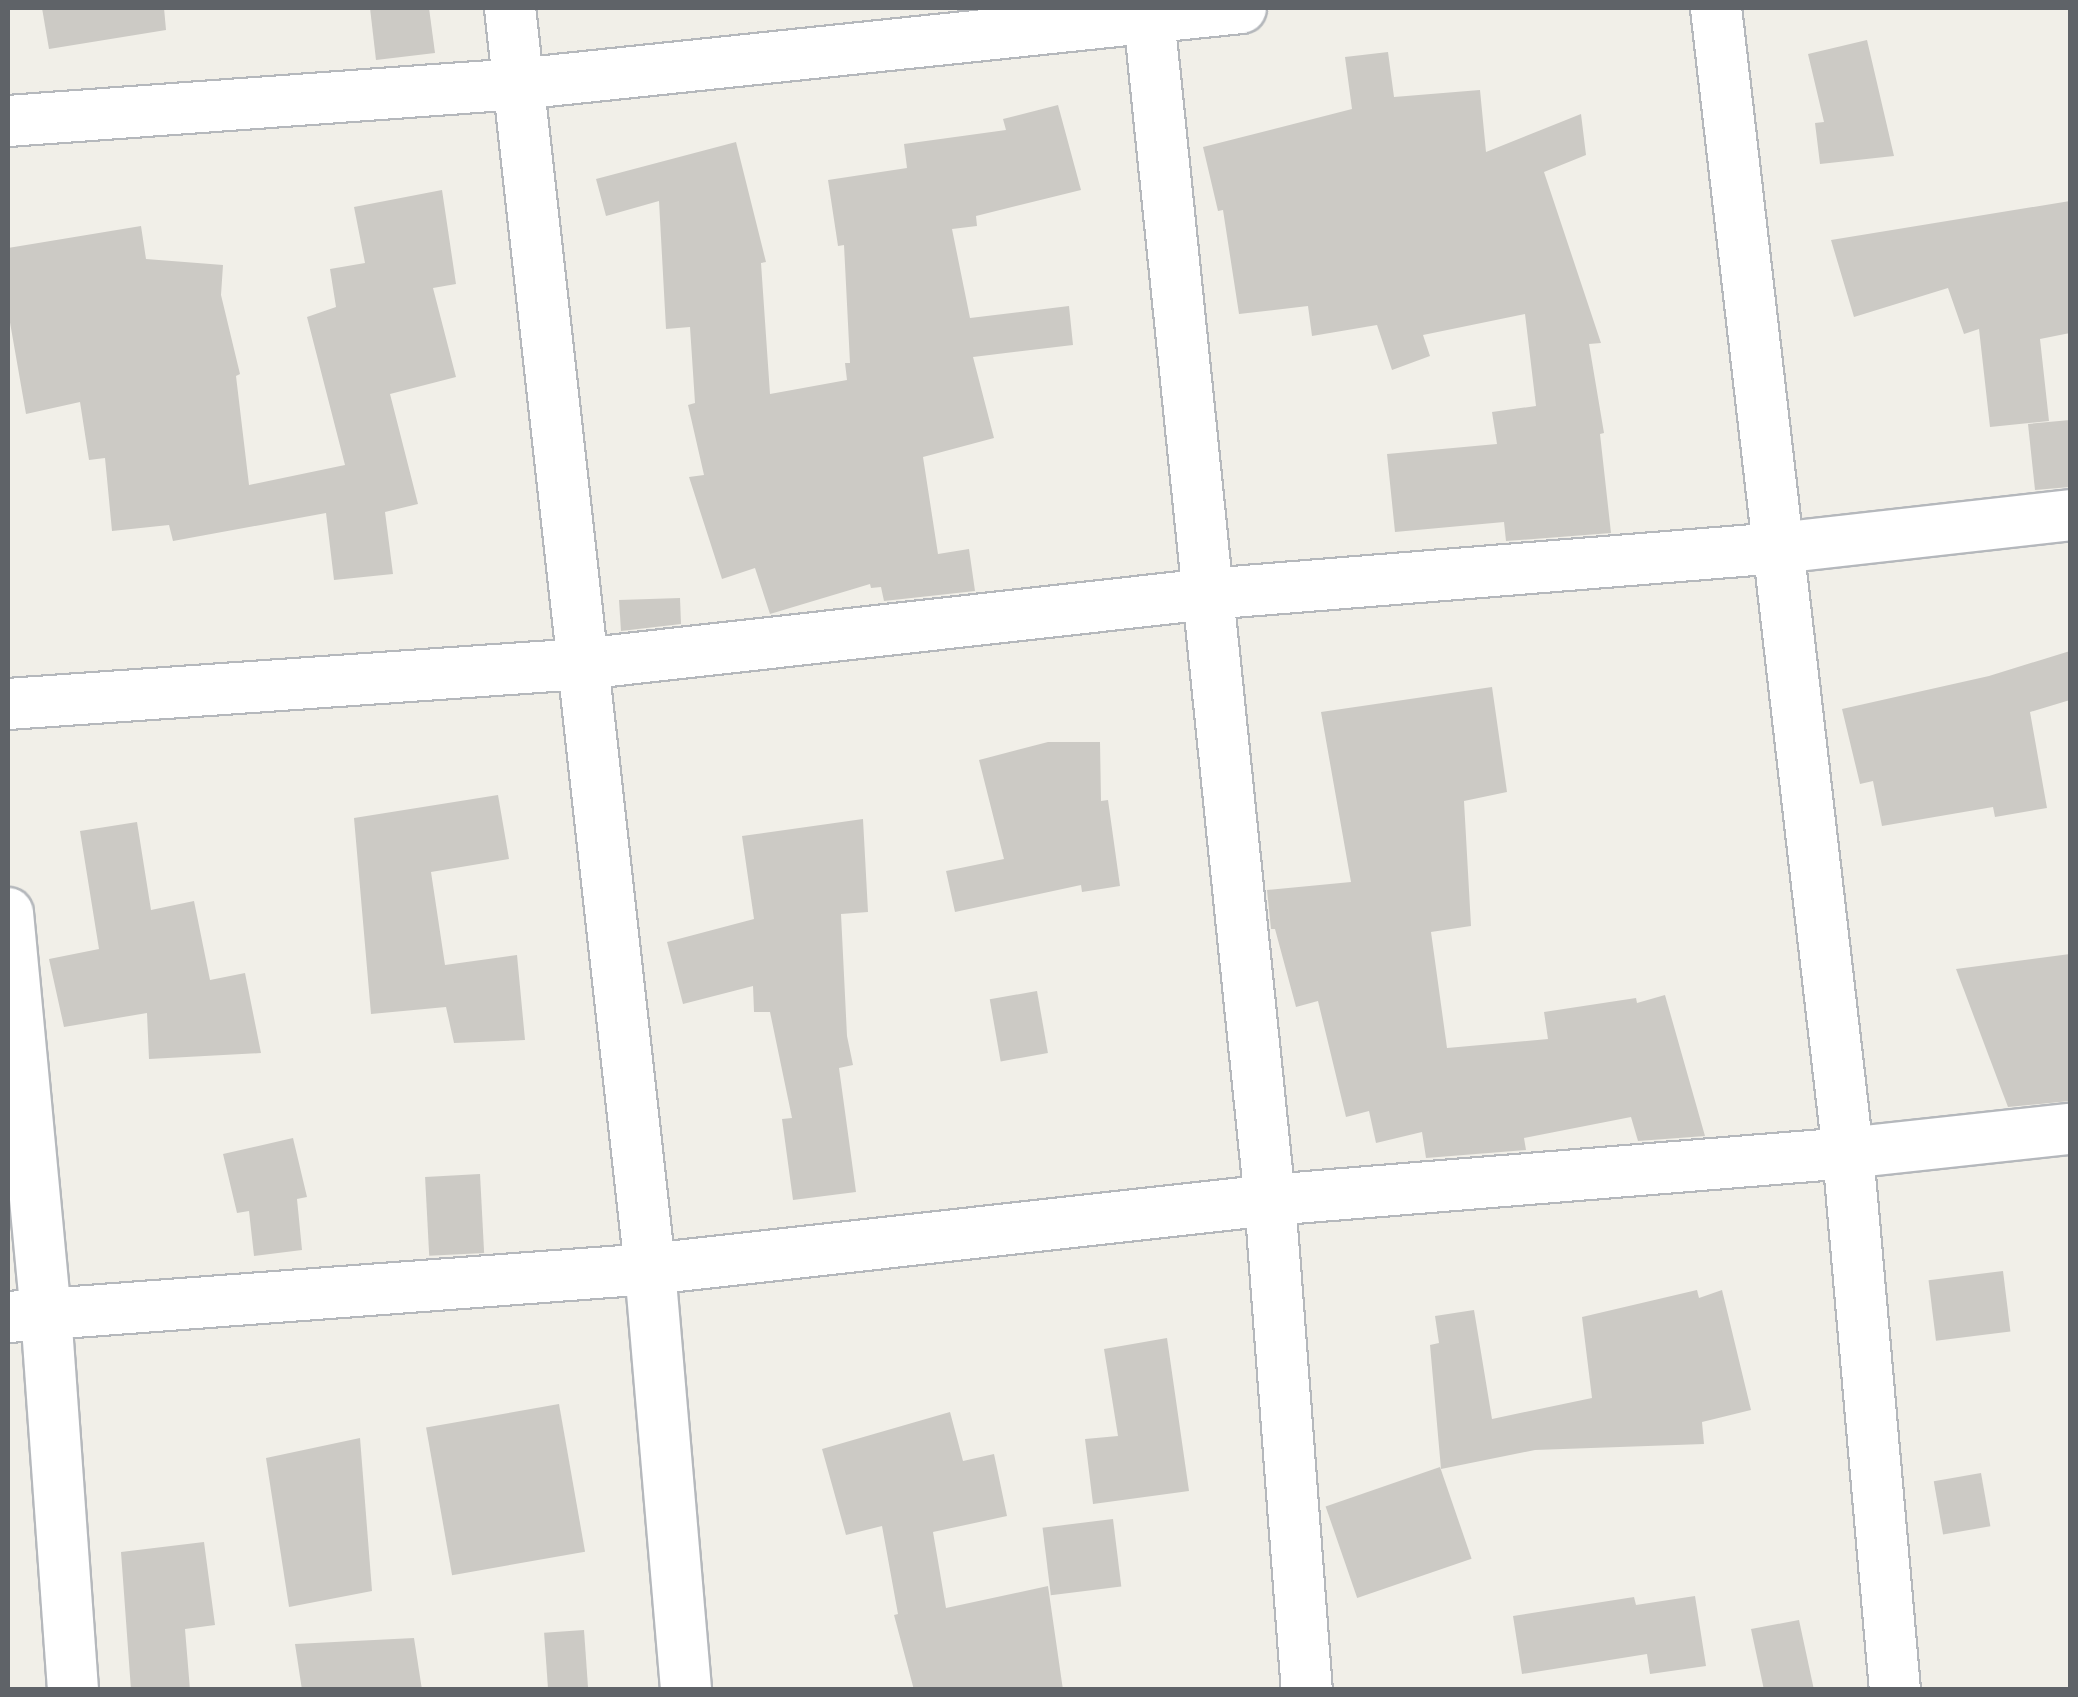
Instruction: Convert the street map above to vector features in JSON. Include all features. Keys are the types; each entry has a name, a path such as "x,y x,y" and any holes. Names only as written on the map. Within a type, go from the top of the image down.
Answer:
{"street":[{"path":"510,8 650,1270 686,1690"},
{"path":"8,120 518,84 1148,11 1241,8"},
{"path":"1716,8 1848,1153 1895,1690"},
{"path":"1148,11 1270,1200 1307,1690"},
{"path":"8,704 582,664 1208,594 1778,548 2070,515"},
{"path":"8,913 27,1315 73,1690"},
{"path":"27,1315 650,1270 1270,1200 1848,1153 2070,1129"}],"building":[{"path":"42,8 164,8 166,30 49,49"},
{"path":"370,8 429,8 435,53 376,60"},
{"path":"1867,40 1894,156 1820,164 1815,123 1824,122 1808,54"},
{"path":"1388,52 1394,97 1480,90 1486,152 1581,114 1586,155 1544,172 1601,343 1589,344 1604,433 1600,434 1611,533 1506,541 1504,522 1395,532 1387,454 1497,444 1492,412 1536,406 1525,314 1423,335 1430,356 1392,370 1377,325 1312,336 1308,306 1239,314 1223,210 1218,211 1203,147 1352,109 1345,57"},
{"path":"1058,105 1081,190 976,216 977,226 952,229 970,318 1069,306 1073,345 973,357 994,438 923,457 938,554 969,549 975,591 884,601 881,587 871,588 870,584 770,614 755,568 722,579 689,477 704,475 688,405 695,403 690,327 666,329 659,201 606,216 596,179 736,142 766,262 761,263 770,394 847,380 845,363 850,363 844,245 838,246 828,180 907,168 904,144 1006,130 1003,119"},
{"path":"442,190 456,284 433,288 456,377 390,394 418,504 385,512 393,574 334,580 326,513 173,541 169,525 112,531 105,458 89,460 80,402 26,414 8,311 8,248 141,226 146,259 223,265 221,295 240,374 236,376 249,485 345,465 307,317 336,307 330,269 365,263 354,207"},
{"path":"2070,201 2070,333 2040,339 2049,421 1990,427 1979,329 1964,334 1948,288 1854,317 1831,240"},
{"path":"2070,420 2070,487 2035,490 2028,424"},
{"path":"680,598 681,624 621,631 619,600"},
{"path":"2070,651 2070,700 2030,712 2047,808 1995,817 1993,807 1882,826 1873,781 1860,784 1842,709 1989,676"},
{"path":"1492,687 1507,792 1464,801 1471,926 1431,932 1447,1048 1548,1039 1544,1012 1636,998 1637,1003 1665,995 1705,1136 1638,1141 1631,1117 1524,1138 1526,1150 1426,1158 1422,1132 1376,1143 1369,1111 1346,1117 1318,1001 1296,1007 1275,929 1271,929 1267,890 1351,882 1321,712"},
{"path":"1048,742 1100,742 1101,801 1108,800 1120,886 1082,892 1081,885 955,912 946,871 1004,859 979,760"},
{"path":"498,795 509,859 431,872 445,965 517,955 525,1040 454,1043 446,1007 371,1014 354,818"},
{"path":"863,819 868,912 841,914 847,1036 853,1065 839,1068 856,1192 793,1200 782,1119 792,1118 770,1012 754,1012 753,986 683,1004 667,942 754,919 742,836"},
{"path":"137,822 151,910 194,901 210,980 245,973 261,1053 149,1059 147,1013 64,1027 49,959 99,949 80,831"},
{"path":"2070,954 2070,1101 2008,1107 1956,969"},
{"path":"1037,991 1048,1053 1001,1061 990,999"},
{"path":"293,1138 307,1197 297,1199 302,1250 254,1256 249,1211 237,1213 223,1154"},
{"path":"480,1174 484,1253 429,1256 425,1177"},
{"path":"2003,1271 2010,1332 1936,1341 1929,1280"},
{"path":"1697,1290 1699,1298 1722,1290 1751,1410 1702,1422 1704,1444 1535,1450 1441,1469 1430,1345 1439,1343 1435,1316 1474,1310 1492,1419 1592,1398 1582,1317"},
{"path":"1167,1338 1189,1491 1093,1504 1085,1439 1118,1436 1104,1349"},
{"path":"559,1404 585,1552 452,1575 426,1427"},
{"path":"950,1412 963,1461 994,1454 1007,1516 933,1532 946,1608 1048,1586 1063,1690 914,1690 894,1615 898,1614 882,1526 846,1535 822,1449"},
{"path":"360,1438 372,1591 289,1607 266,1458"},
{"path":"1440,1467 1472,1559 1357,1598 1326,1506"},
{"path":"1981,1473 1990,1526 1943,1535 1934,1481"},
{"path":"1113,1519 1121,1586 1051,1595 1043,1528"},
{"path":"204,1542 215,1625 185,1629 190,1690 131,1690 121,1552"},
{"path":"1695,1596 1706,1666 1650,1674 1647,1654 1522,1674 1513,1616 1634,1597 1636,1605"},
{"path":"1799,1620 1814,1690 1764,1690 1751,1629"},
{"path":"584,1630 588,1690 548,1690 544,1633"},
{"path":"414,1638 422,1690 302,1690 295,1644"}]}
